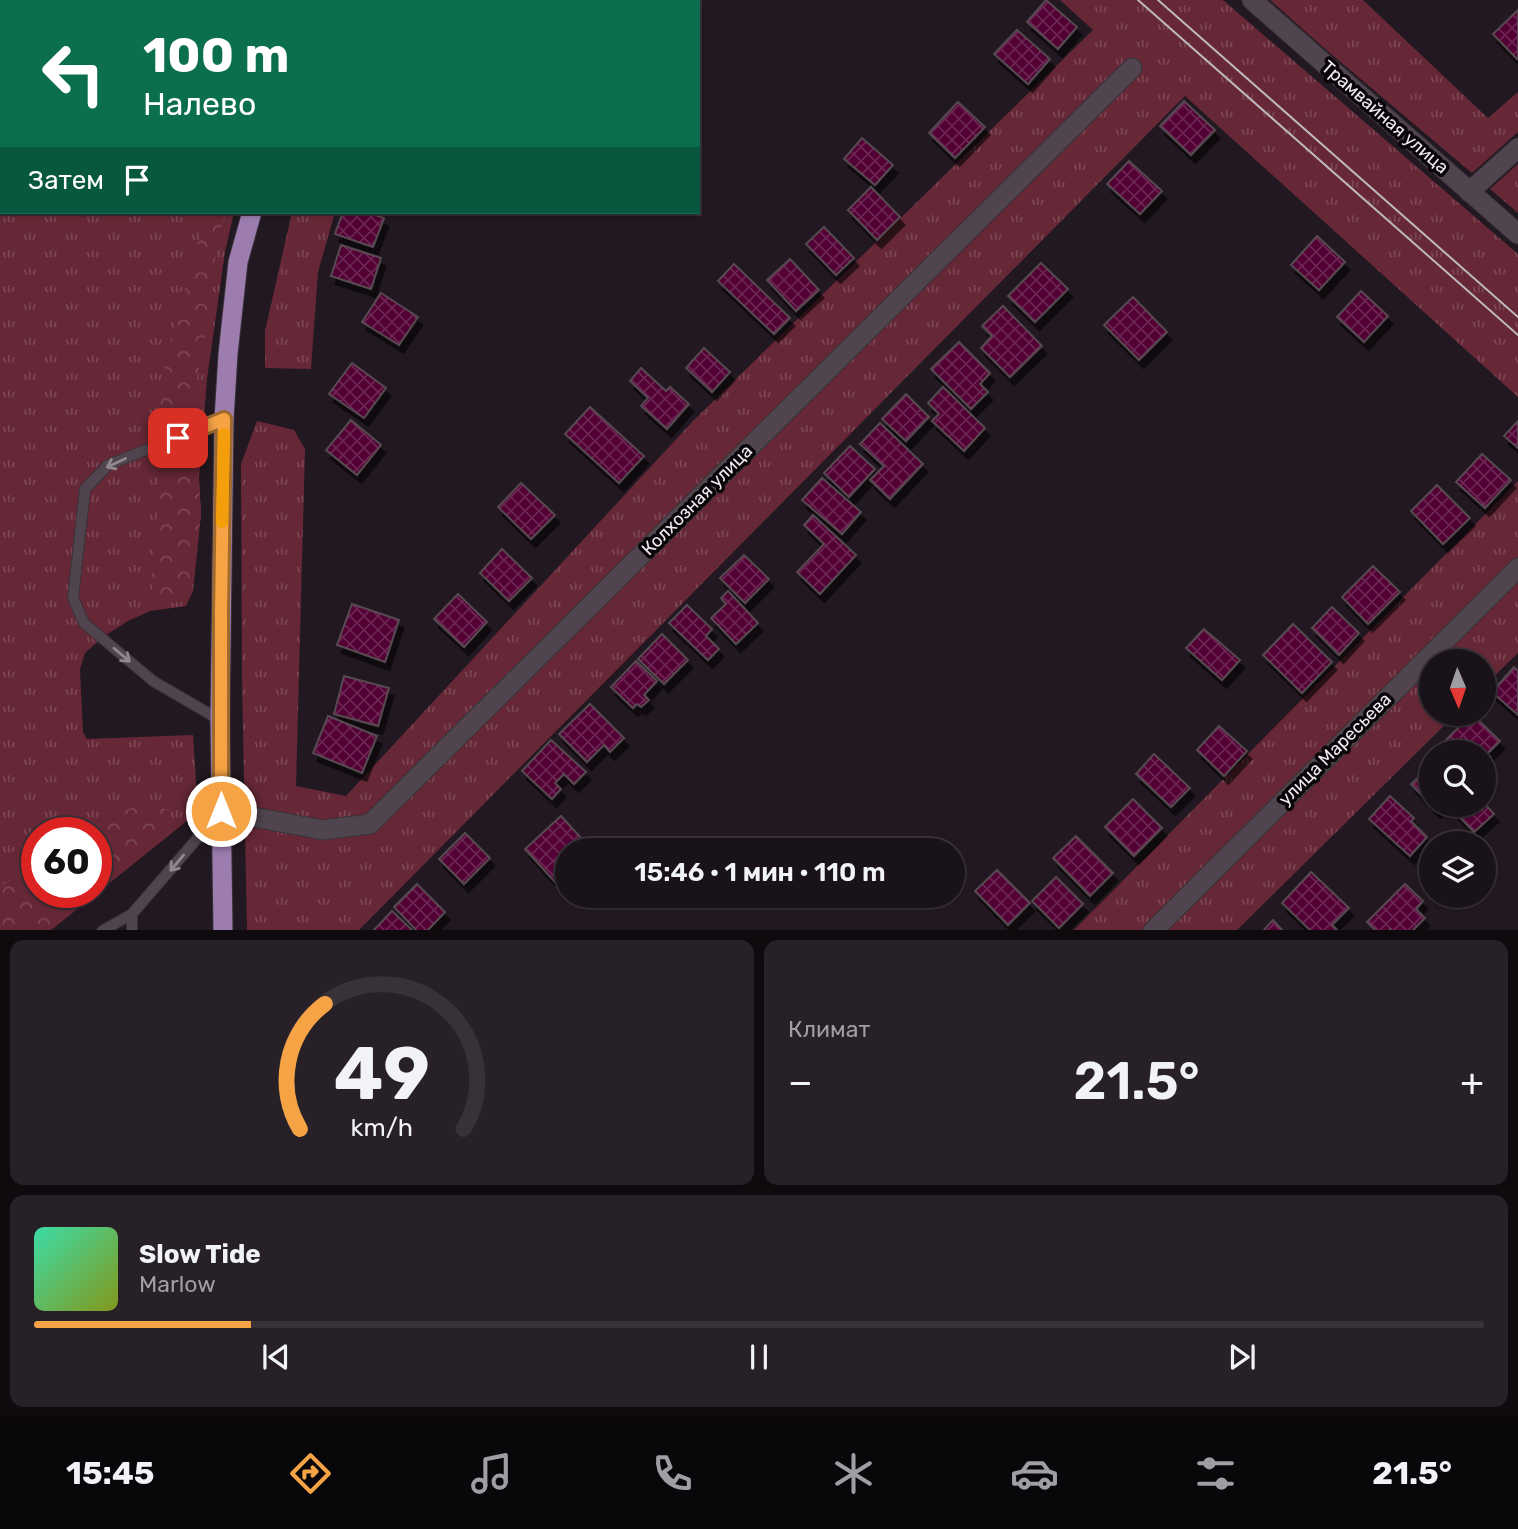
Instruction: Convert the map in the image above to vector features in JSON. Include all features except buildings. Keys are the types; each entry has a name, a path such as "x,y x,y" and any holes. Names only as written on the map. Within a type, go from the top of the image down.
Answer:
{"main road":[{"path":"223,930 220,720 224,419 238,262 251,214"}],"street":[{"name":"Трамвайная улица","path":"1252,0 1518,234"},
{"name":"Колхозная улица","path":"221,811 323,830 370,824 1132,68"},
{"path":"1469,192 1518,148"},
{"name":"улица Маресьева","path":"1153,930 1518,568"}],"lane":[{"path":"220,720 153,681 84,624 73,598 85,488 108,465 224,419"},
{"path":"124,930 132,915 221,811"},
{"path":"102,930 132,915"},
{"path":"112,930 132,915"},
{"path":"132,915 132,930"}],"green space":[{"path":"1060,0 1223,0 1518,254 1518,397 1185,96 359,930 247,930 241,464 257,421 294,430 305,449 296,786 346,796 693,421 1093,30"},
{"path":"1270,0 1363,0 1488,118 1518,92 1518,132 1472,173"},
{"path":"1518,164 1518,213 1490,189"},
{"path":"0,214 234,214 225,252 207,379 199,479 201,514 193,591 186,606 150,611 103,637 85,653 80,669 83,732 87,739 193,735 198,812 112,881 112,817 21,817 21,908 78,908 51,930 0,930"},
{"path":"205,214 225,214 216,251 207,325 193,402 181,435 166,431 160,422 161,383"},
{"path":"292,214 334,214 318,272 311,369 265,368 265,331"},
{"path":"171,458 190,465 199,479 201,514 189,587 179,602 158,604 152,587 152,570 160,466"},
{"path":"1518,481 1518,653 1496,674 1496,649 1419,649 1419,726 1444,726 1430,740 1419,740 1419,750 1237,930 1074,930"},
{"path":"143,803 169,810 169,835 112,881 112,817 109,817"},
{"path":"21,872 21,908 78,908 51,930 0,930 0,888"}],"tram line":[{"path":"1138,0 1518,335"},
{"path":"1158,0 1518,317"}],"slow traffic":[{"path":"222,522 224,434"}],"route":[{"path":"178,438 224,419 221,811"}]}
